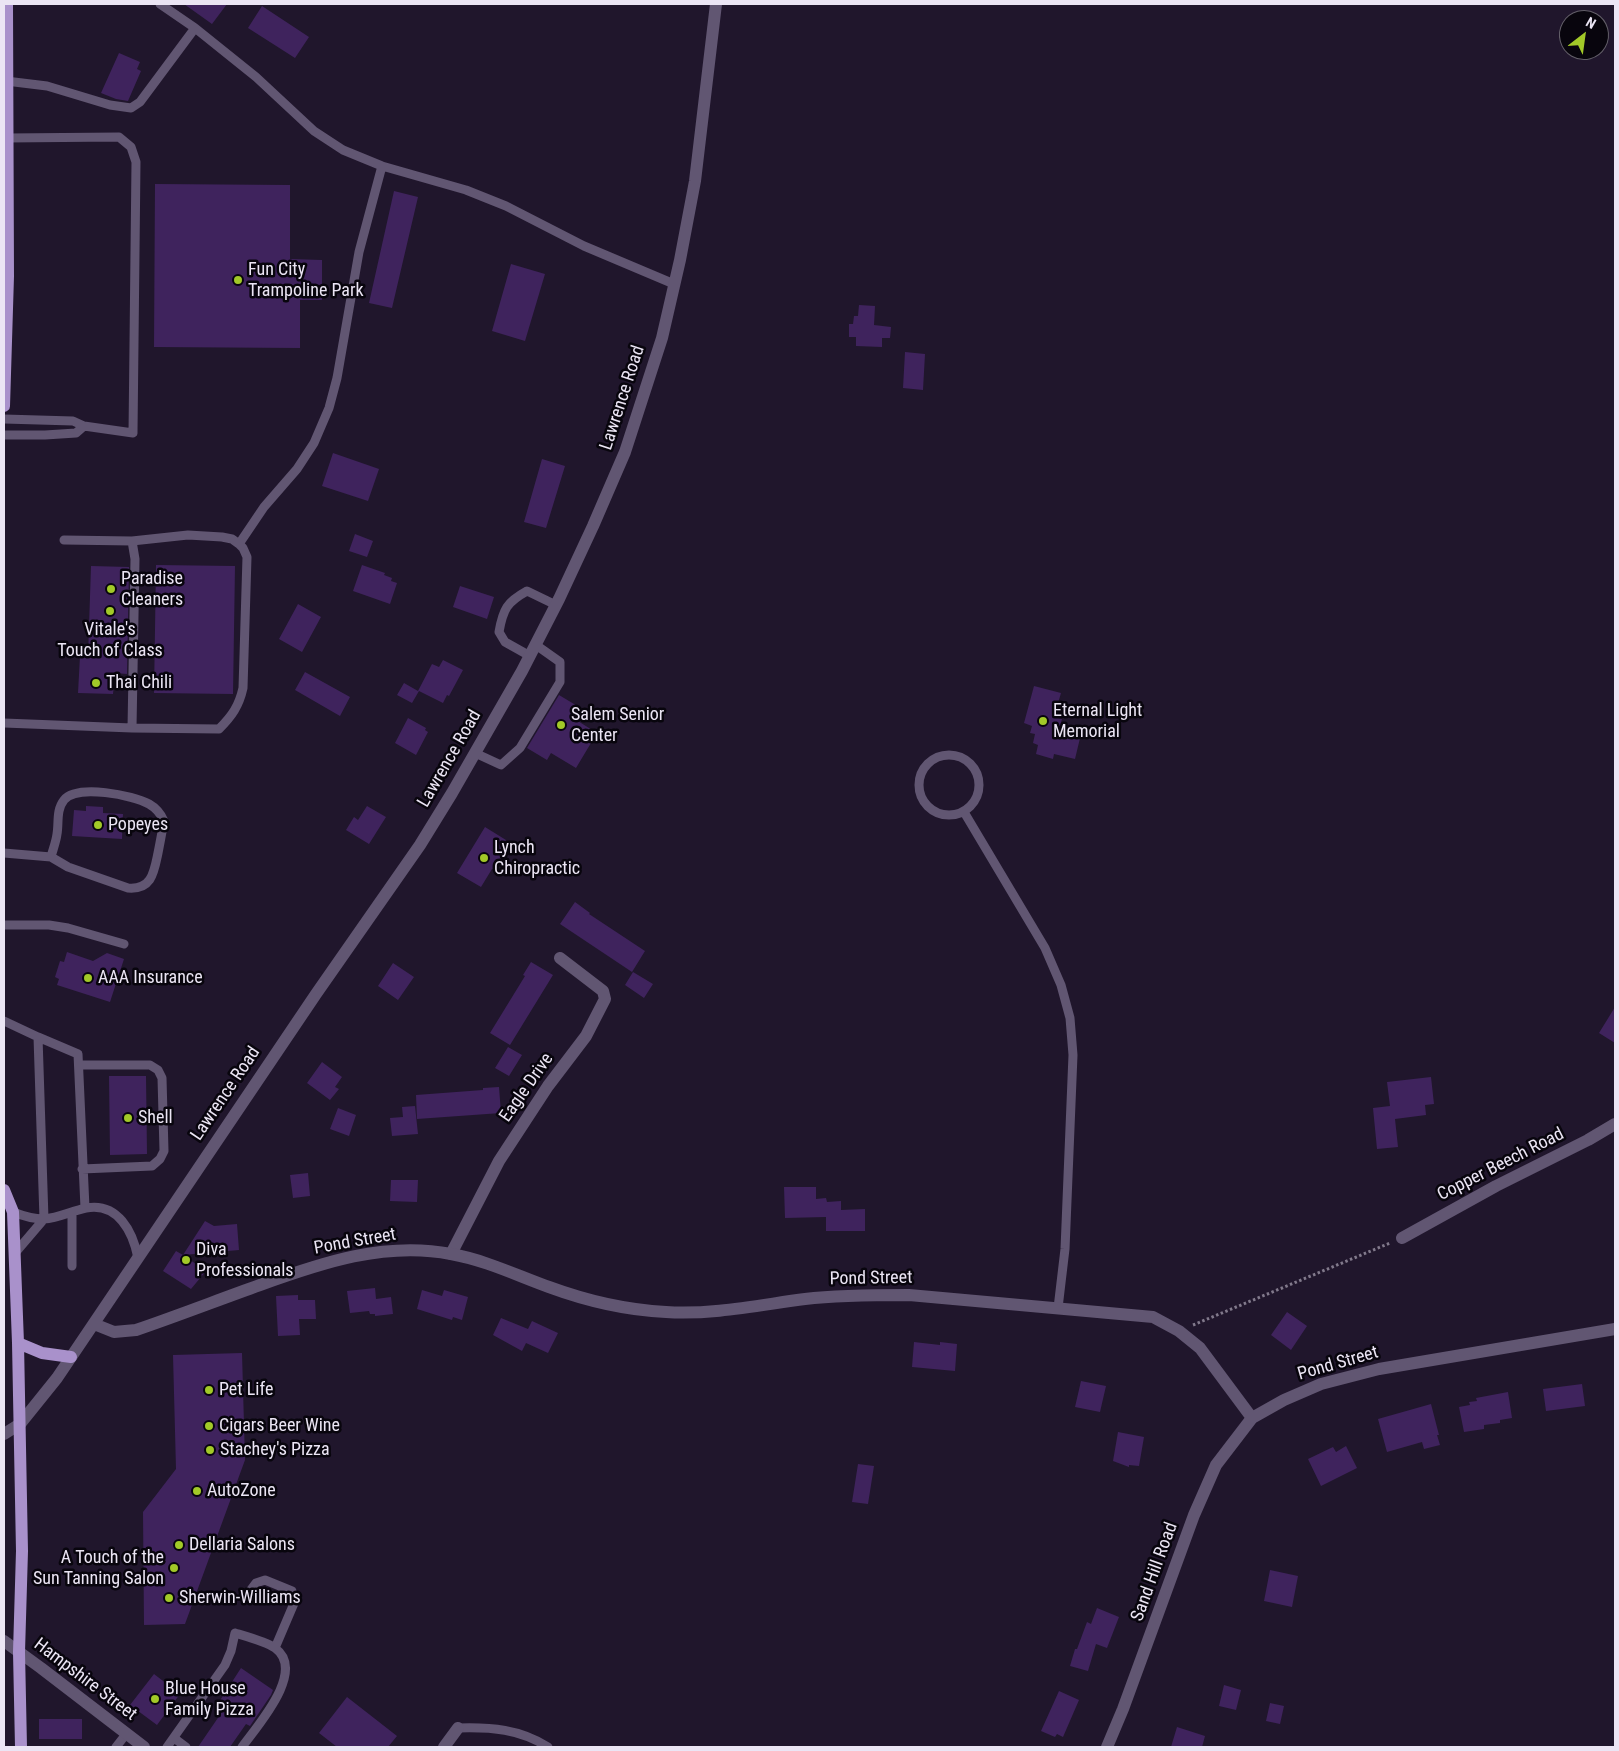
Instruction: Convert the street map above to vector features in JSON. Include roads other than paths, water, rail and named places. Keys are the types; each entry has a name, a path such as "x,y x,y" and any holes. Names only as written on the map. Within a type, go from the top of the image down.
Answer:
{"main road":[{"path":"4,406 7,4"},
{"path":"4,1190 13,1212 18,1343 22,1551 19,1652 20,1747"},
{"path":"18,1343 42,1353 71,1357"}],"street":[{"name":"Lawrence Road","path":"4,1434 20,1424 57,1378 310,1002 420,844 475,753 556,605 625,452 659,345 674,284 695,181 716,4"},
{"name":"Eagle Drive","path":"451,1254 499,1161 548,1086 586,1036 605,999 604,991 560,958"},
{"name":"Copper Beech Road","path":"1402,1238 1615,1124"},
{"name":"Pond Street","path":"94,1324 114,1332 136,1330 300,1270 380,1251 422,1249 478,1260 551,1288 590,1300 628,1309 668,1313 707,1312 808,1299 909,1295 1153,1316 1179,1331 1200,1348 1252,1418 1284,1400 1321,1384 1380,1369 1615,1329"},
{"name":"Sand Hill Road","path":"1107,1747 1126,1702 1194,1515 1216,1465 1252,1418"},
{"name":"Hampshire Street","path":"4,1641 144,1747"},
{"path":"444,1747 458,1728"}],"lane":[{"path":"160,4 195,28 256,77 314,131 343,150 382,166 466,190 506,206 584,246 674,284"},
{"path":"6,81 47,86 110,105 131,108 140,102 195,28"},
{"path":"4,419 72,421 84,426 133,433 136,162 131,147 119,137 7,138"},
{"path":"239,544 264,507 297,469 314,444 329,408 339,369 359,252 382,166"},
{"path":"4,435 76,433 84,426"},
{"path":"4,723 132,728 218,728 231,717 241,697 243,688 247,557 239,544 232,539 222,537 188,535 132,541 64,540"},
{"path":"132,541 135,559 132,728"},
{"path":"475,753 501,765 520,748 560,682 560,662 533,650 505,642 499,632 502,614 514,598 527,591 556,605"},
{"path":"943,755 958,756 971,764 977,772 980,782 979,792 975,802 964,812 950,816 940,814 931,810 924,802 920,793 919,783 921,774 926,765 934,759 943,755"},
{"path":"4,853 51,856 68,867 128,888 138,889 146,884 153,875 164,821 160,813 151,805 134,798 115,794 82,792 71,795 64,799 59,808 57,836 51,856"},
{"path":"964,812 1045,948 1067,1001 1073,1055 1064,1249 1058,1308"},
{"path":"4,925 49,925 68,928 124,944"},
{"path":"4,1021 78,1054 79,1078 75,1101 81,1121 79,1163 85,1208"},
{"path":"14,1253 44,1219 47,1161 44,1079 38,1037"},
{"path":"79,1065 150,1065 158,1070 162,1078 164,1152 160,1159 152,1166 79,1163"},
{"path":"69,1078 79,1078"},
{"path":"70,1122 81,1121"},
{"path":"71,1140 81,1139"},
{"path":"13,1212 26,1217 44,1219 85,1208 102,1208 114,1212 131,1234 138,1258"},
{"path":"72,1212 72,1266"},
{"path":"250,1591 256,1583 265,1580 292,1591 295,1601 275,1648"},
{"path":"167,1747 225,1665 232,1651 235,1633 275,1648 284,1658 286,1668 285,1682 278,1695 242,1747"},
{"path":"458,1728 487,1727 508,1731 533,1738 548,1747"},
{"path":"116,1747 127,1734"},
{"path":"174,1738 186,1747"}],"place":[{"name":"Fun City Trampoline Park","path":"238,280"},
{"name":"Paradise Cleaners","path":"111,589"},
{"name":"Vitale's Touch of Class","path":"110,611"},
{"name":"Thai Chili","path":"96,683"},
{"name":"Eternal Light Memorial","path":"1043,721"},
{"name":"Salem Senior Center","path":"561,725"},
{"name":"Popeyes","path":"98,825"},
{"name":"Lynch Chiropractic","path":"484,858"},
{"name":"AAA Insurance","path":"88,978"},
{"name":"Shell","path":"128,1118"},
{"name":"Diva Professionals","path":"186,1260"},
{"name":"Pet Life","path":"209,1390"},
{"name":"Cigars Beer Wine","path":"209,1426"},
{"name":"Stachey's Pizza","path":"210,1450"},
{"name":"AutoZone","path":"197,1491"},
{"name":"Dellaria Salons","path":"179,1545"},
{"name":"A Touch of the Sun Tanning Salon","path":"174,1568"},
{"name":"Sherwin-Williams","path":"169,1598"},
{"name":"Blue House Family Pizza","path":"155,1699"}]}
